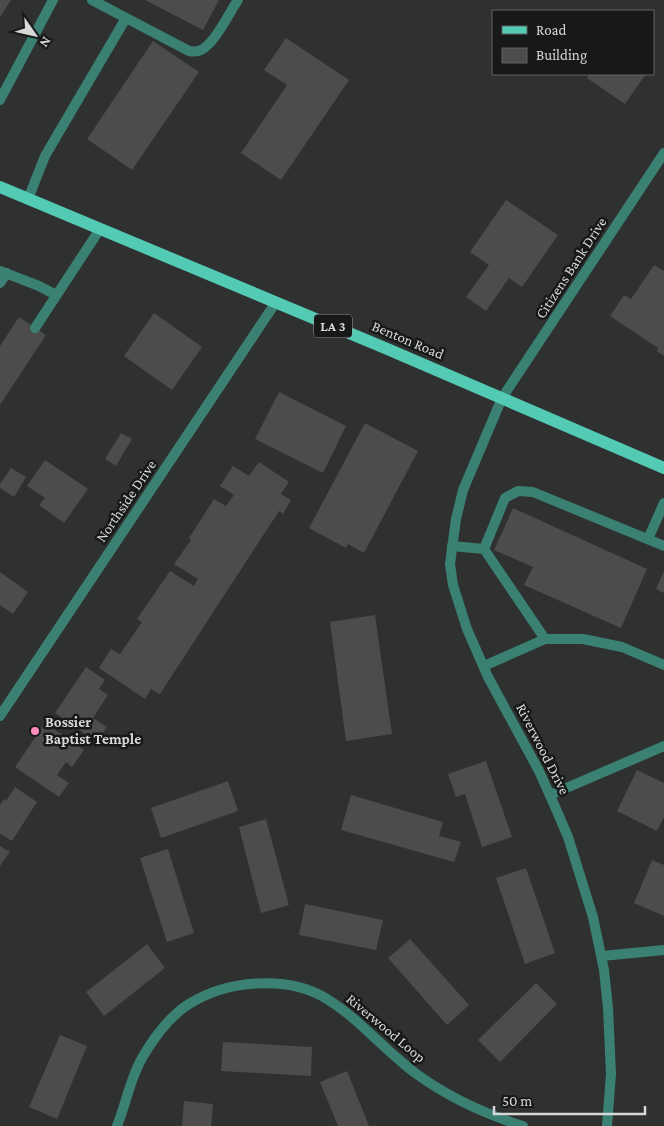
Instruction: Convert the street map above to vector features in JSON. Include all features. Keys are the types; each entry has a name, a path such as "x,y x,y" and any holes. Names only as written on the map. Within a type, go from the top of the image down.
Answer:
{"main road":[{"name":"Benton Road","path":"0,187 276,302 664,468"}],"street":[{"path":"0,100 53,0"},
{"path":"92,0 189,51 196,52 203,49 210,42 238,0"},
{"path":"28,199 45,156 126,18"},
{"name":"Citizens Bank Drive","path":"502,398 664,153"},
{"path":"35,328 100,229"},
{"path":"0,283 3,272 56,295"},
{"name":"Northside Drive","path":"0,716 276,302"},
{"name":"Riverwood Drive","path":"502,398 463,490 456,519 450,564 453,585 467,628 484,666 550,795 568,838 586,892 602,956 608,1008 611,1074 607,1126"},
{"path":"484,549 505,498 518,491 533,492 664,546"},
{"path":"648,539 664,503"},
{"path":"452,546 484,549"},
{"path":"484,549 545,639"},
{"path":"484,666 545,639 583,639 622,647 664,665"},
{"path":"550,795 664,746"},
{"path":"602,956 664,950"},
{"name":"Riverwood Loop","path":"117,1126 141,1060 171,1020 189,1004 234,986 258,982 285,985 325,998 344,1011 390,1053 418,1075 447,1094 473,1108 523,1126"}],"building":[{"path":"0,0 11,0 0,17"},
{"path":"145,0 219,0 203,30"},
{"path":"286,38 349,80 281,180 241,153 287,85 264,70"},
{"path":"153,41 199,72 132,170 87,139"},
{"path":"589,75 645,75 625,104 587,78"},
{"path":"506,200 558,235 522,287 509,278 486,311 466,297 489,265 470,252"},
{"path":"654,265 664,271 664,356 657,351 658,348 610,316 624,295 631,299"},
{"path":"154,313 202,347 172,390 124,356"},
{"path":"19,317 46,335 0,405 0,346"},
{"path":"279,392 346,426 323,473 255,439"},
{"path":"365,423 418,451 364,553 348,544 346,548 309,528"},
{"path":"121,433 132,439 116,466 105,459"},
{"path":"45,460 88,489 64,523 39,505 45,498 27,486"},
{"path":"259,462 289,482 281,494 291,500 283,514 279,511 160,694 151,689 145,699 99,668 111,649 120,654 142,622 137,619 170,571 194,586 198,579 174,564 191,540 189,538 214,499 226,506 234,495 220,486 233,466 249,476"},
{"path":"11,468 26,477 14,497 0,488 0,484"},
{"path":"513,508 647,569 621,628 524,585 533,567 494,550"},
{"path":"664,571 664,593 656,589"},
{"path":"0,572 28,592 13,614 0,605"},
{"path":"375,615 392,734 346,741 330,622"},
{"path":"86,667 105,680 99,689 108,695 93,718 107,727 97,742 55,713"},
{"path":"45,723 84,750 72,767 66,762 57,775 69,783 59,797 15,767"},
{"path":"486,761 512,837 482,847 465,794 456,797 448,774"},
{"path":"637,770 664,783 664,817 657,831 617,811"},
{"path":"228,781 238,811 161,838 151,808"},
{"path":"15,787 37,802 12,841 0,834 0,805 4,799 6,801"},
{"path":"351,795 443,822 439,836 461,842 454,862 341,830"},
{"path":"266,819 289,905 261,913 239,827"},
{"path":"0,846 10,852 0,866"},
{"path":"168,849 194,933 167,942 140,858"},
{"path":"652,860 664,865 664,916 634,903"},
{"path":"526,868 555,953 525,964 496,878"},
{"path":"305,904 383,920 376,950 299,935"},
{"path":"410,939 469,1005 447,1025 388,958"},
{"path":"147,944 165,968 104,1016 86,992"},
{"path":"536,983 557,1004 500,1062 478,1040"},
{"path":"60,1035 87,1046 57,1119 29,1107"},
{"path":"223,1042 312,1047 311,1076 221,1071"},
{"path":"347,1071 369,1126 338,1126 320,1082"},
{"path":"184,1101 213,1104 211,1126 182,1126"}],"place":[{"name":"Bossier Baptist Temple","path":"35,731"}]}
